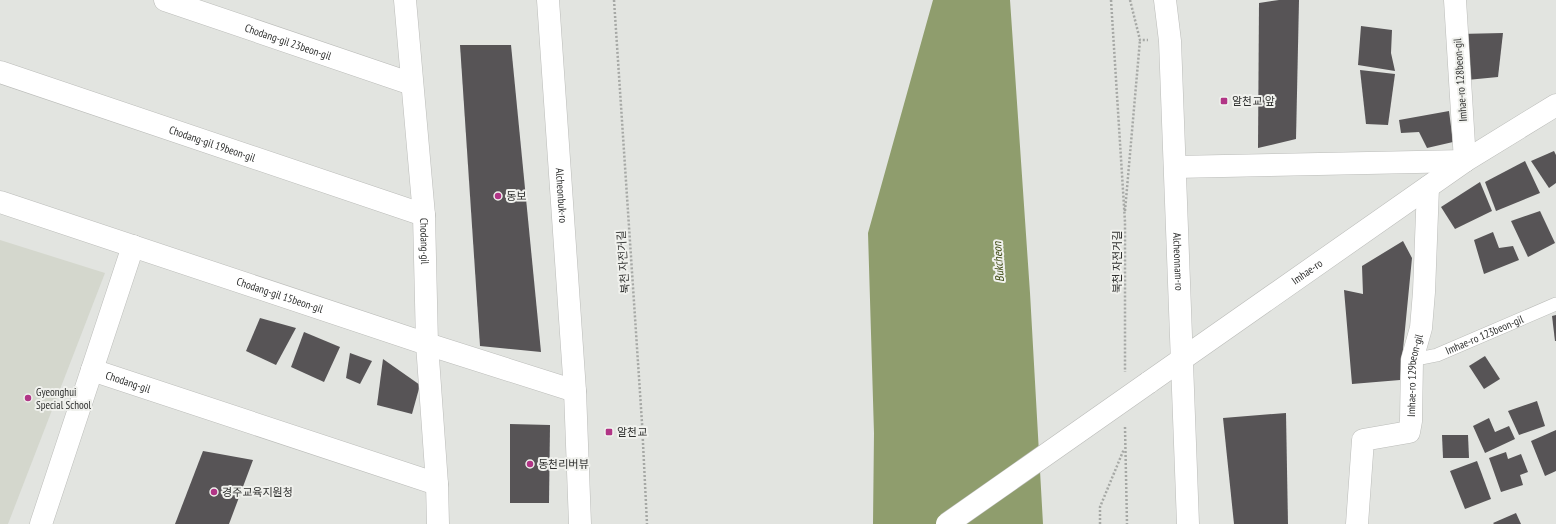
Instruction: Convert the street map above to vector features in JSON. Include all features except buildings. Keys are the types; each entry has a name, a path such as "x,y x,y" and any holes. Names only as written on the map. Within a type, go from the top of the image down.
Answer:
{"street":[{"name":"Chodang-gil 23beon-gil","path":"165,0 412,84"},
{"name":"Chodang-gil","path":"405,0 424,215 428,344 437,484 438,524"},
{"name":"Alcheonbuk-ro","path":"548,0 575,391 580,524"},
{"name":"Alcheonnam-ro","path":"1165,0 1170,41 1188,524"},
{"name":"Imhae-ro 128beon-gil","path":"1455,0 1465,161"},
{"name":"Chodang-gil 19beon-gil","path":"0,72 424,215"},
{"name":"Imhae-ro","path":"947,524 1465,161 1556,105"},
{"path":"1175,166 1465,161"},
{"name":"Imhae-ro 129beon-gil","path":"1357,524 1363,440 1409,432 1412,421 1412,360 1421,328 1428,187"},
{"name":"Chodang-gil 15beon-gil","path":"0,202 428,344"},
{"path":"41,524 133,246"},
{"path":"428,344 575,391"},
{"name":"Chodang-gil","path":"92,370 437,484"}],"lane":[{"name":"Imhae-ro 123beon-gil","path":"1412,360 1437,355 1556,304"}],"path":[{"name":"북천 자전거길","path":"614,0 642,423 647,524"},
{"name":"북천 자전거길","path":"1111,0 1125,222 1125,377"},
{"path":"1125,222 1140,40 1130,0"},
{"path":"1140,40 1170,41"},
{"path":"1125,424 1127,524"},
{"path":"1100,524 1100,508 1125,447"}],"shaded area":[{"name":"Gyeonghui Special School","path":"0,240 105,273 8,524 0,524"}],"water":[{"name":"Bukcheon","path":"933,0 1010,0 1030,293 1043,524 873,524 874,433 868,233"}],"place":[{"name":"알천교 앞","path":"1224,101"},
{"name":"동보","path":"498,196"},
{"name":"Gyeonghui Special School","path":"28,398"},
{"name":"알천교","path":"609,432"},
{"name":"동천리버뷰","path":"530,464"},
{"name":"경주교육지원청","path":"214,492"}]}
